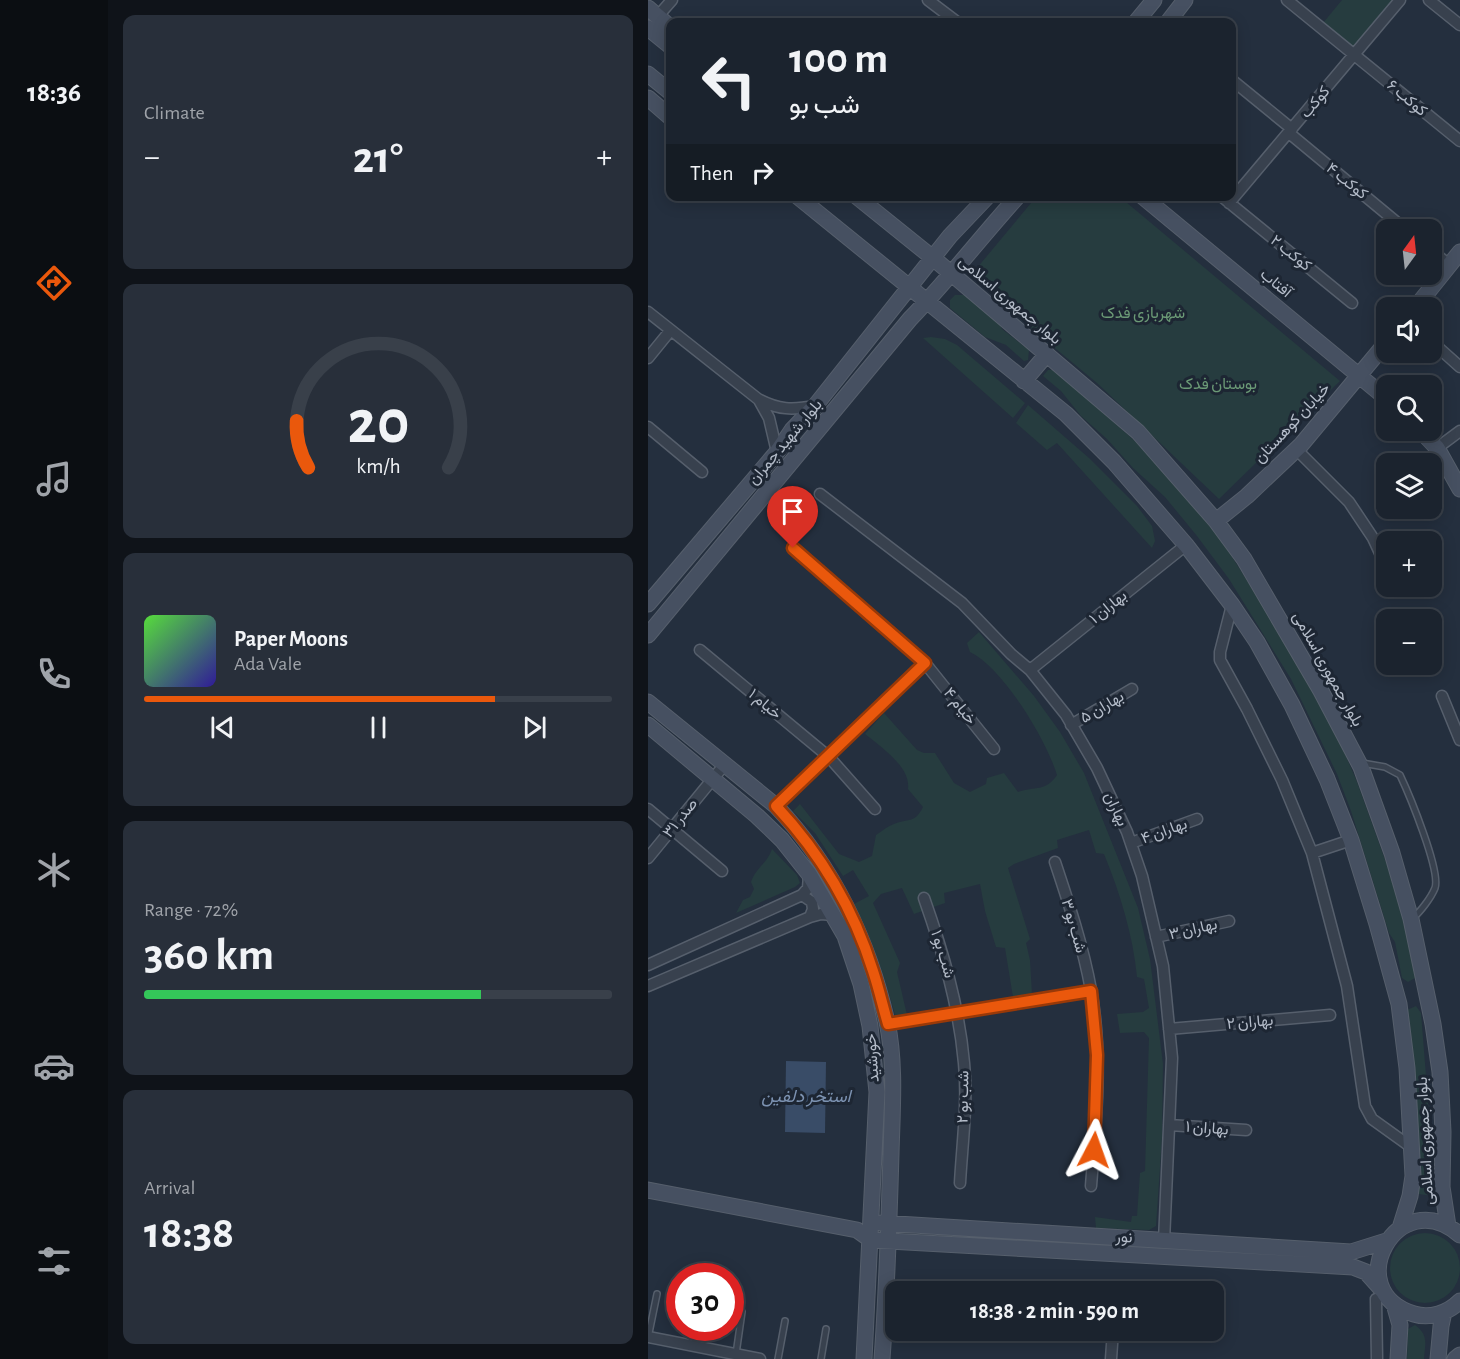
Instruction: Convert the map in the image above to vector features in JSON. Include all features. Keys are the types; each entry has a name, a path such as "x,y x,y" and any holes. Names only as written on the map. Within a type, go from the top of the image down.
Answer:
{"main road":[{"path":"1140,18 1154,0"},
{"path":"1171,18 1185,0"},
{"path":"651,17 666,25"},
{"path":"651,17 666,40"},
{"path":"648,74 666,89"},
{"path":"648,98 666,114"},
{"path":"797,201 815,211"},
{"path":"803,201 815,211"},
{"name":"بلوار جمهوری اسلامی","path":"862,201 1138,432 1216,520 1249,568 1321,691 1359,763 1392,853 1411,919 1433,1024 1440,1072 1443,1132 1442,1187 1454,1231"},
{"name":"بلوار شهید چمران","path":"648,604 777,452 792,430 814,406 950,236 983,201"},
{"name":"بلوار شهید چمران","path":"648,635 910,319 952,274 965,255 1014,201"},
{"name":"آفتاب","path":"1148,201 1376,390"},
{"name":"بلوار جمهوری اسلامی","path":"815,211 1066,414 1114,462 1186,545 1257,642 1292,705 1327,779 1351,840 1399,1004 1407,1068 1413,1176 1410,1196 1400,1228"},
{"path":"1424,297 1460,252"},
{"path":"1024,381 1047,354"},
{"name":"خیابان کوهستان","path":"1216,520 1247,496 1296,449 1376,355"},
{"path":"1430,441 1437,448 1460,489"},
{"name":"خورشید","path":"648,702 776,806 813,849 857,928 873,971 888,1024 892,1092 890,1242 882,1359"},
{"name":"خورشید","path":"648,725 782,840 809,874 845,936 861,984 870,1026 877,1092 864,1359"},
{"name":"نور","path":"648,1190 857,1230 871,1240 1353,1267 1366,1272 1379,1295 1394,1304"},
{"path":"1379,1295 1380,1253 1386,1241 1400,1228 1412,1222 1424,1221 1437,1222 1454,1231"},
{"path":"857,1230 872,1222"},
{"name":"نور","path":"872,1222 1351,1252 1386,1241"},
{"path":"1394,1304 1418,1316 1431,1316 1455,1307"},
{"path":"1394,1304 1400,1326 1398,1359"},
{"path":"1438,1359 1441,1326 1455,1307"},
{"path":"1455,1359 1460,1355"}],"street":[{"path":"651,17 672,0"},
{"path":"928,0 952,18"},
{"name":"کوکب ۶","path":"1287,0 1460,141"},
{"name":"کوکب","path":"1236,188 1290,131 1400,0"},
{"path":"1430,0 1460,25"},
{"name":"کوکب ۴","path":"1236,84 1393,219"},
{"name":"کوکب ۲","path":"1226,201 1353,303"},
{"path":"1442,259 1449,265"},
{"path":"648,312 758,399 773,407 794,409 814,406"},
{"path":"648,358 670,331"},
{"path":"1442,351 1460,367"},
{"path":"758,399 769,418 777,452"},
{"path":"648,427 702,472"},
{"path":"1437,448 1460,431"},
{"path":"1296,449 1349,502 1376,546"},
{"name":"بهاران","path":"820,494 962,603 1011,654 1030,670 1071,725 1096,768 1131,843 1142,876 1163,966 1172,1058 1164,1241"},
{"name":"بهاران ۱","path":"1030,670 1186,545"},
{"name":"خیام ۴","path":"793,548 925,663 994,749"},
{"path":"1232,605 1220,660 1282,780 1312,852 1347,986 1365,1106 1372,1119 1411,1147"},
{"name":"خیام ۱","path":"700,650 829,757 875,809"},
{"path":"776,806 925,663"},
{"name":"بهاران ۵","path":"1071,725 1132,689"},
{"path":"1442,696 1460,740"},
{"name":"صدر ۳۱","path":"648,858 725,764"},
{"path":"648,809 722,872"},
{"name":"بهاران ۴","path":"1131,843 1197,819"},
{"path":"1312,852 1351,840"},
{"name":"شب بو ۳","path":"1054,862 1069,904 1091,991 1097,1055 1091,1186"},
{"path":"648,965 802,896 808,888 809,874"},
{"path":"802,896 812,902 813,909 810,917"},
{"name":"شب بو ۱","path":"924,898 949,974 958,1012"},
{"path":"648,986 810,917 821,914 833,915"},
{"name":"بهاران ۳","path":"1156,937 1229,921"},
{"path":"888,1024 1091,991"},
{"name":"شب بو ۲","path":"958,1012 965,1066 960,1183"},
{"name":"بهاران ۲","path":"1169,1029 1330,1015"},
{"name":"بهاران ۱","path":"1169,1125 1246,1130"},
{"path":"1377,1359 1379,1295"},
{"path":"648,1337 760,1359"},
{"path":"1111,1359 1112,1341"}],"lane":[{"path":"1359,763 1385,767 1401,775 1428,848 1436,880 1435,888 1416,916 1411,919"},
{"path":"648,1337 657,1294"},
{"path":"778,1359 785,1321"},
{"path":"821,1359 826,1329"},
{"path":"694,1346 695,1341"},
{"path":"736,1354 738,1341"}],"green space":[{"path":"1342,0 1394,0 1354,48 1323,23"},
{"name":"بوستان فدک","path":"1033,201 1125,201 1340,381 1219,499 1097,383 1032,329 972,274"},
{"path":"955,295 965,295 998,320 1002,329 1029,350 1028,360 1024,361 1006,345 985,337 950,308 950,300"},
{"path":"923,338 945,339 957,345 1025,403 1013,418"},
{"path":"1048,370 1055,370 1136,442 1211,524 1269,615 1330,718 1357,782 1388,868 1414,960 1415,978 1408,982 1402,978 1395,942 1389,933 1351,811 1337,774 1291,679 1229,579 1197,536 1165,497 1081,416 1061,391 1043,376"},
{"path":"1028,405 1089,458 1137,506 1152,526 1155,541 1152,548 1057,443 1047,450 1016,423"},
{"path":"979,632 1034,696 1060,732 1084,773 1138,908 1150,959 1163,1064 1162,1138 1156,1226 1149,1230 1096,1228 1095,1217 1131,1222 1132,1216 1137,1216 1140,1173 1145,1171 1149,1038 1144,1032 1120,1033 1117,1014 1143,1012 1149,1008 1144,979 1137,977 1129,930 1115,884 1104,854 1096,853 1089,830 1057,840 1058,848 1008,868 1030,939 1026,943 1030,960 1032,994 1013,997 1005,948 996,947 985,911 980,884 944,893 945,903 914,914 902,888 881,894 873,903 900,963 897,972 907,1015 896,1018 878,960 854,904 869,896 853,870 843,876 815,833 793,811 800,804 839,854 859,862 872,856 876,835 892,825 917,816 923,807 908,789 908,781 900,765 865,734 884,713 917,750 924,753 935,753 954,783 970,792 986,784 987,778 1004,773 1018,792 1049,784 1057,775 1033,724 996,673 983,660 970,652 967,643"},
{"path":"772,849 797,875 800,883 736,913 743,900 750,897 754,889 751,882 753,877"},
{"path":"1416,1006 1421,1013 1430,1126 1432,1194 1426,1195 1418,1194 1407,1010"},
{"path":"1425,1233 1438,1236 1450,1243 1457,1255 1460,1268 1457,1281 1450,1293 1438,1300 1425,1303 1412,1300 1400,1293 1393,1281 1390,1268 1393,1255 1400,1243 1412,1236"},
{"path":"1415,1325 1424,1336 1424,1359 1407,1359 1408,1329"}],"water":[{"name":"استخر دلفین","path":"786,1061 826,1062 825,1133 785,1132"}],"route":[{"path":"793,548 925,663 776,806 813,849 838,891 857,928 873,971 888,1024 1091,991 1097,1055 1094,1150"}],"park label":[{"name":"شهربازی فدک","path":"1143,313"}]}
